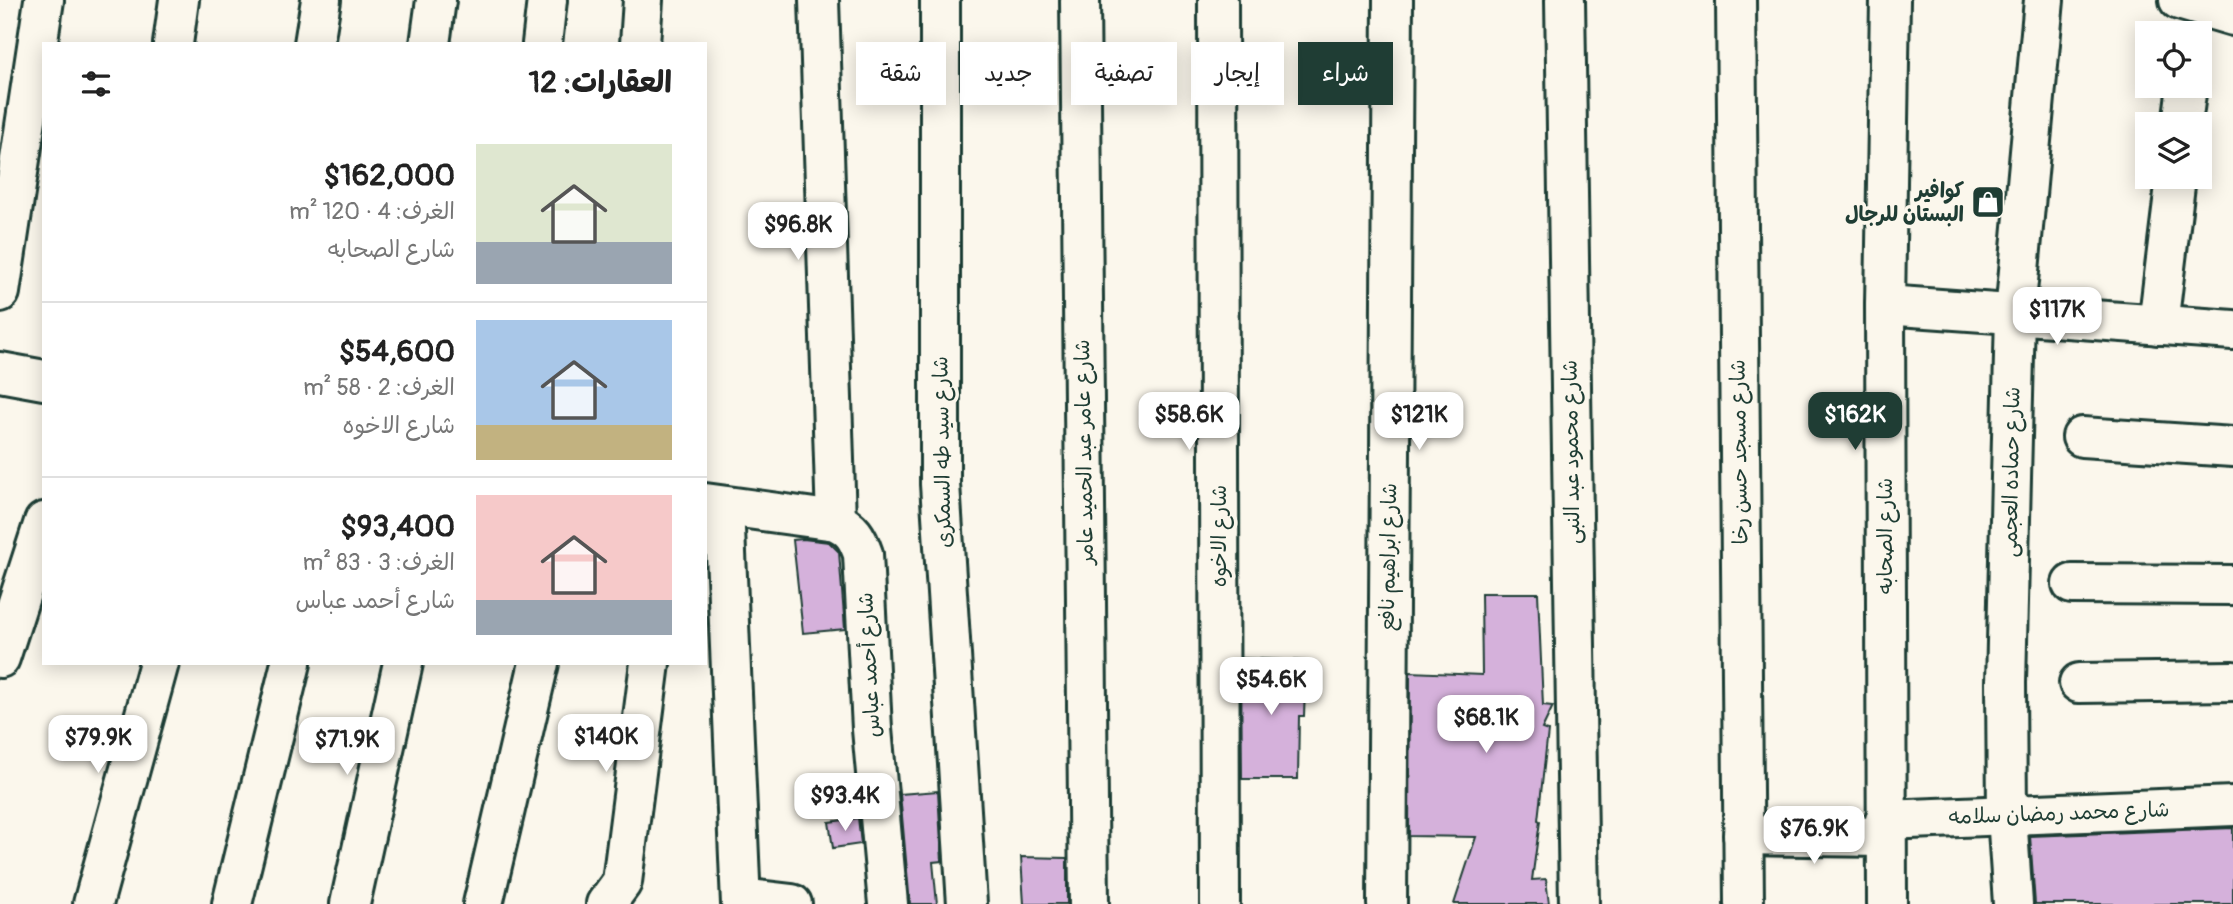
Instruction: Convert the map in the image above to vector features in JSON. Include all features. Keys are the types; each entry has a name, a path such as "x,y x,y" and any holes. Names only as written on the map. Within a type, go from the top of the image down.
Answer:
{"street":[{"path":"0,292 44,0"},
{"path":"173,42 179,0"},
{"path":"314,42 321,0"},
{"path":"430,42 436,0"},
{"path":"542,42 547,0"},
{"path":"640,42 643,0"},
{"path":"792,904 741,901 717,636 714,504 835,521 819,0"},
{"name":"شارع سيد طه السمكرى","path":"940,0 940,484 968,904"},
{"name":"شارع عامر عبد الحميد عامر","path":"1080,0 1089,904"},
{"name":"شارع الاخوه","path":"1218,0 1220,904"},
{"name":"شارع ابراهيم نافع","path":"1387,904 1393,0"},
{"name":"شارع محمود عبد النبى","path":"1565,0 1579,904"},
{"name":"شارع مسجد حسن رخا","path":"1736,0 1744,904"},
{"name":"شارع الصحابه","path":"1887,904 1885,305 1890,0"},
{"name":"شارع حماده العجمى","path":"2013,904 2007,815 2006,683 2015,314 2044,0"},
{"path":"2189,13 2233,16"},
{"path":"2158,325 2175,189"},
{"path":"1885,305 2233,330"},
{"path":"0,372 42,380"},
{"path":"2082,437 2233,447"},
{"name":"شارع أحمد عباس","path":"835,521 851,529 863,554 872,729 888,904"},
{"path":"0,657 42,528"},
{"path":"2072,584 2233,585"},
{"path":"93,904 158,665"},
{"path":"232,904 291,665"},
{"path":"349,904 403,665"},
{"path":"483,904 539,665"},
{"path":"606,904 622,881 650,665"},
{"path":"2079,683 2233,681"},
{"name":"شارع محمد رمضان سلامه","path":"1743,835 1885,828 2007,815 2233,806"}],"building":[{"path":"793,540 829,542 839,552 845,629 803,633"},
{"path":"1481,593 1538,593 1543,705 1553,706 1542,729 1548,731 1532,880 1546,879 1549,904 1454,904 1476,837 1409,836 1410,672 1482,675"},
{"path":"1241,658 1306,661 1304,716 1299,716 1298,779 1242,779"},
{"path":"938,791 942,861 933,862 937,904 910,904 900,794"},
{"path":"858,818 861,844 833,848 829,822"},
{"path":"2233,828 2233,904 2035,904 2030,836"},
{"path":"1021,857 1067,858 1067,904 1024,904"}],"place":[{"name":"كوافير البستان للرجال","path":"1988,202"}]}
